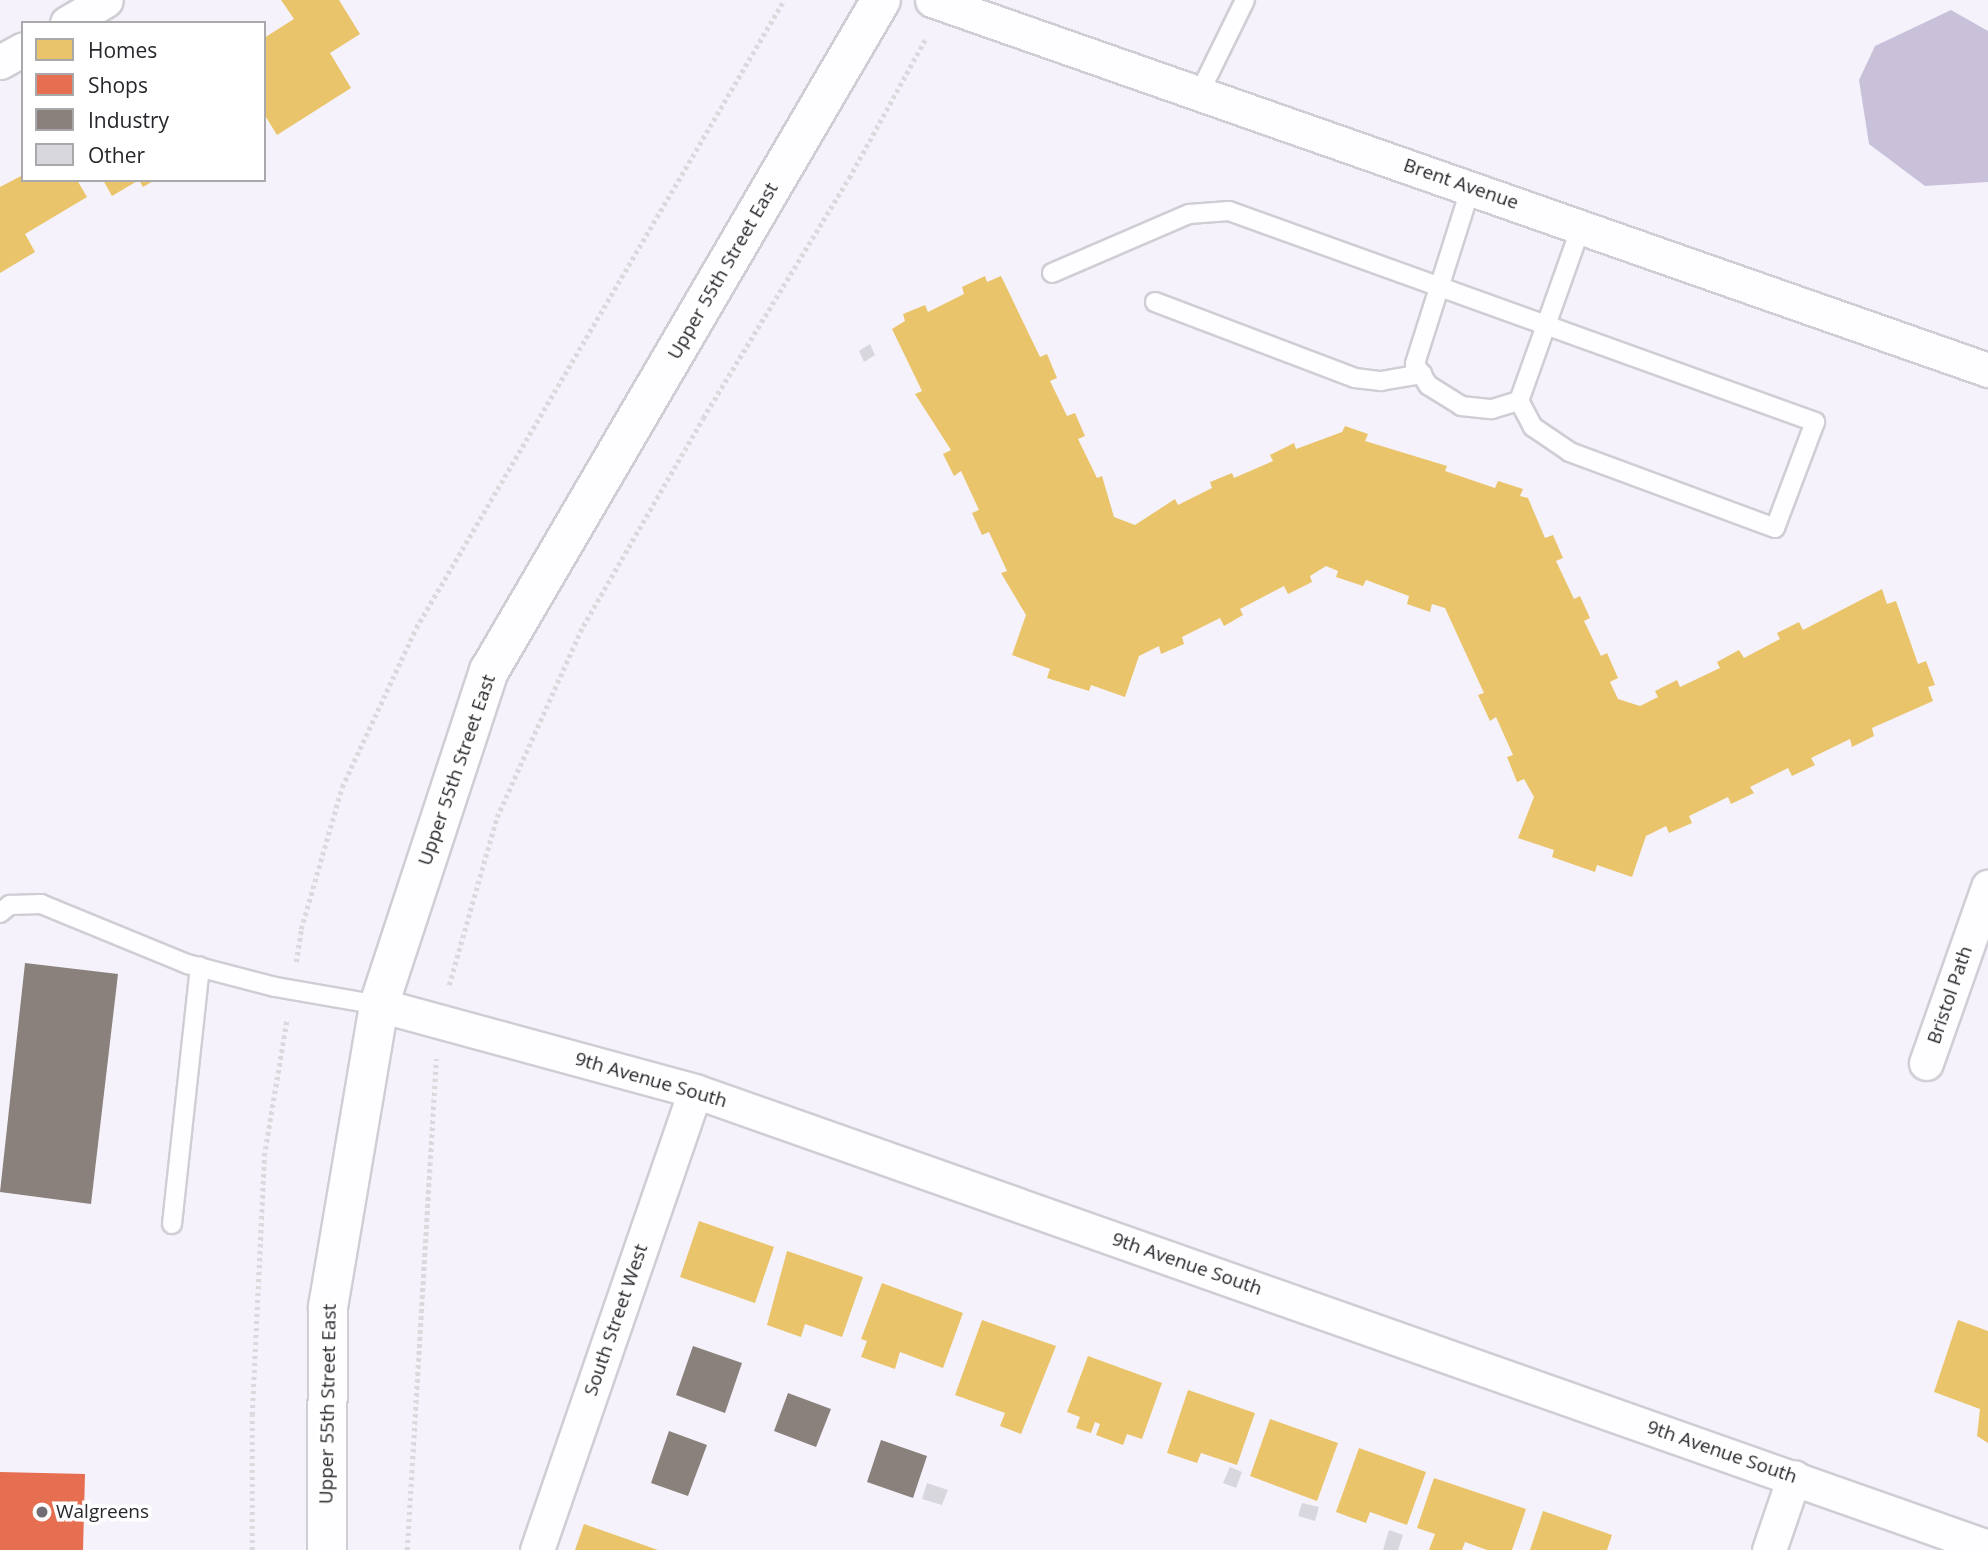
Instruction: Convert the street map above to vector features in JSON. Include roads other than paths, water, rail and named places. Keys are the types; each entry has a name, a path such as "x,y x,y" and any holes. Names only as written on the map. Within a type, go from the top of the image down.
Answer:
{"street":[{"path":"70,21 106,0"},
{"name":"Upper 55th Street East","path":"327,1550 328,1307 379,1004 489,671 881,0"},
{"name":"Brent Avenue","path":"938,2 1988,370"},
{"path":"0,62 21,50"},
{"name":"Bristol Path","path":"1926,1063 1988,887"},
{"name":"9th Avenue South","path":"379,1004 695,1091 1988,1547"},
{"name":"South Street West","path":"537,1550 695,1091"},
{"path":"1769,1550 1794,1477"}],"lane":[{"path":"1200,92 1245,0"},
{"path":"1471,187 1415,364 1428,385 1461,406 1492,409 1519,401"},
{"path":"1052,273 1153,226 1189,214 1229,211 1546,324 1815,422 1775,528 1570,452 1533,427 1519,401 1546,324 1581,227"},
{"path":"1155,302 1354,378 1381,381 1422,374"},
{"path":"0,913 10,905 41,904 200,967 275,987 379,1004"},
{"path":"172,1224 200,967"}],"place":[{"name":"Walgreens","path":"42,1512"}]}
